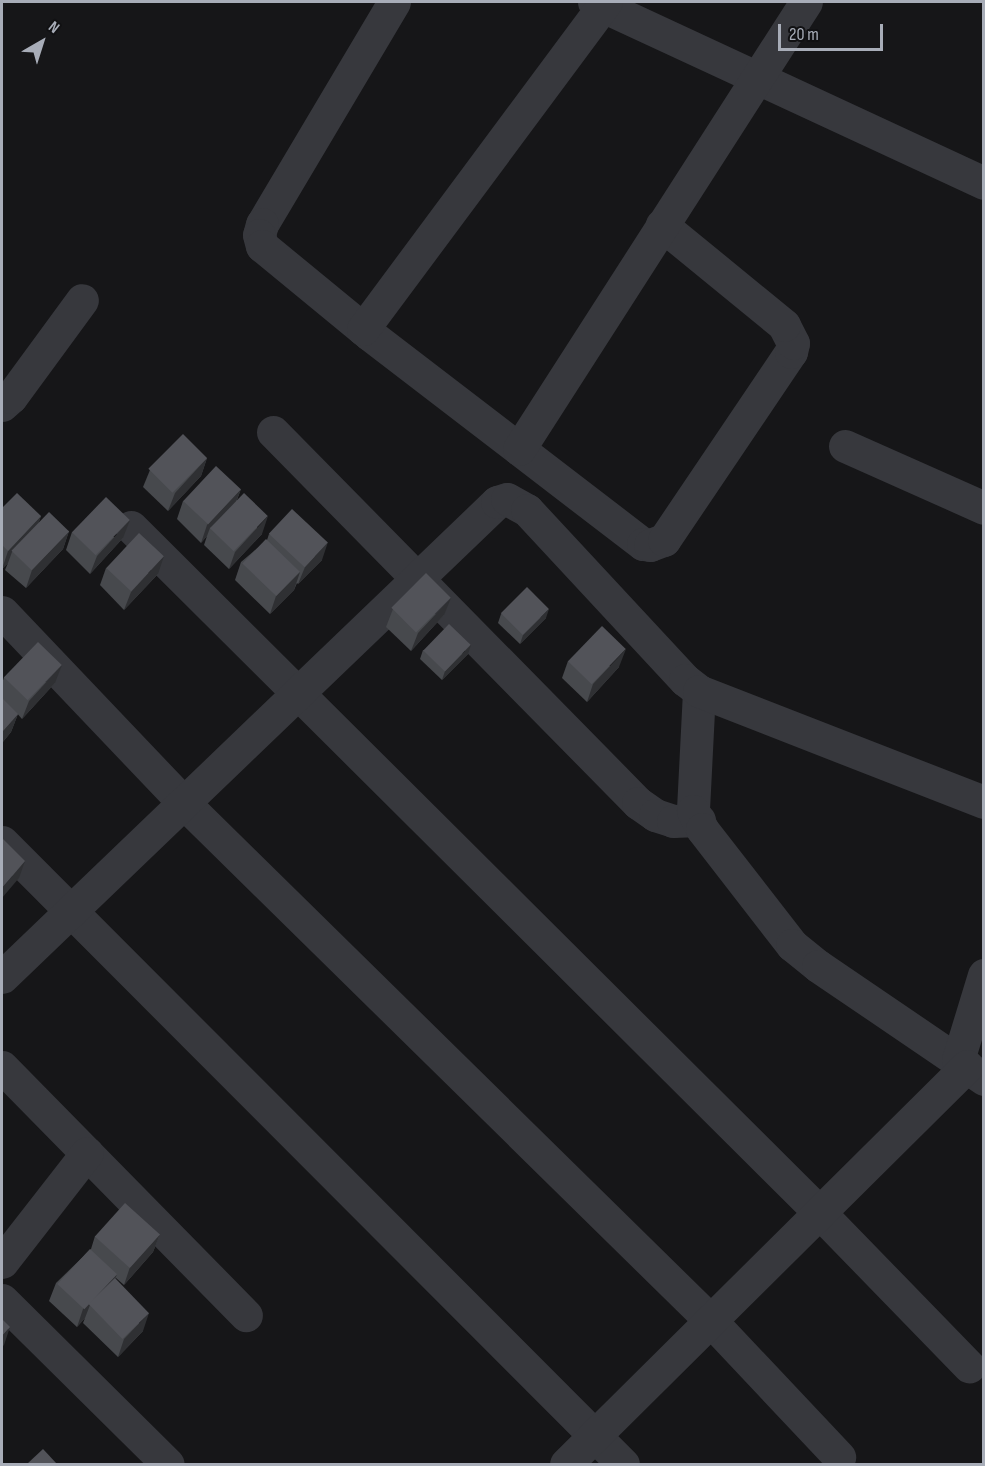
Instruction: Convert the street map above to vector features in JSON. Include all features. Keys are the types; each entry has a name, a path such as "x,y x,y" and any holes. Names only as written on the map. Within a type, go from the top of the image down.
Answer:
{"street":[{"path":"394,2 262,224 259,235 262,246 363,330 643,543 658,544 664,540 790,352 793,343 784,325 662,225"},
{"path":"519,449 806,2"},
{"path":"363,330 601,3 984,183"},
{"path":"2,405 11,397 82,300"},
{"path":"273,432 638,803 655,815 673,821 699,820"},
{"path":"845,446 984,508"},
{"path":"2,977 497,502 507,499 527,510 686,680 699,691 984,802"},
{"path":"131,527 820,1213 969,1366"},
{"path":"2,612 184,803 711,1321 839,1457"},
{"path":"699,691 693,811 699,820 792,945 818,966 970,1068"},
{"path":"2,842 69,912 623,1464"},
{"path":"566,1464 970,1068 984,975"},
{"path":"2,1067 246,1316"},
{"path":"2,1262 87,1153"},
{"path":"2,1300 166,1464"}],"building":[{"path":"183,434 207,458 172,493 148,469"},
{"path":"216,466 241,489 208,524 183,501"},
{"path":"17,493 41,516 8,551 2,545 2,508"},
{"path":"244,493 268,516 234,551 210,528"},
{"path":"106,497 130,520 96,555 72,532"},
{"path":"292,509 328,542 305,567 269,534"},
{"path":"49,512 69,531 32,570 11,551"},
{"path":"139,533 164,556 131,591 106,568"},
{"path":"266,539 300,572 276,596 242,563"},
{"path":"426,573 451,598 416,632 391,608"},
{"path":"527,587 549,609 523,635 501,613"},
{"path":"449,624 471,645 445,671 423,651"},
{"path":"602,626 626,649 592,684 568,661"},
{"path":"38,642 62,665 28,700 4,677"},
{"path":"2,698 18,714 2,732"},
{"path":"2,838 25,861 2,888"},
{"path":"125,1203 160,1234 130,1268 95,1236"},
{"path":"90,1249 117,1274 84,1309 57,1284"},
{"path":"115,1278 149,1313 122,1339 88,1304"},
{"path":"2,1319 10,1327 2,1336"},
{"path":"43,1449 57,1464 27,1464"}]}
